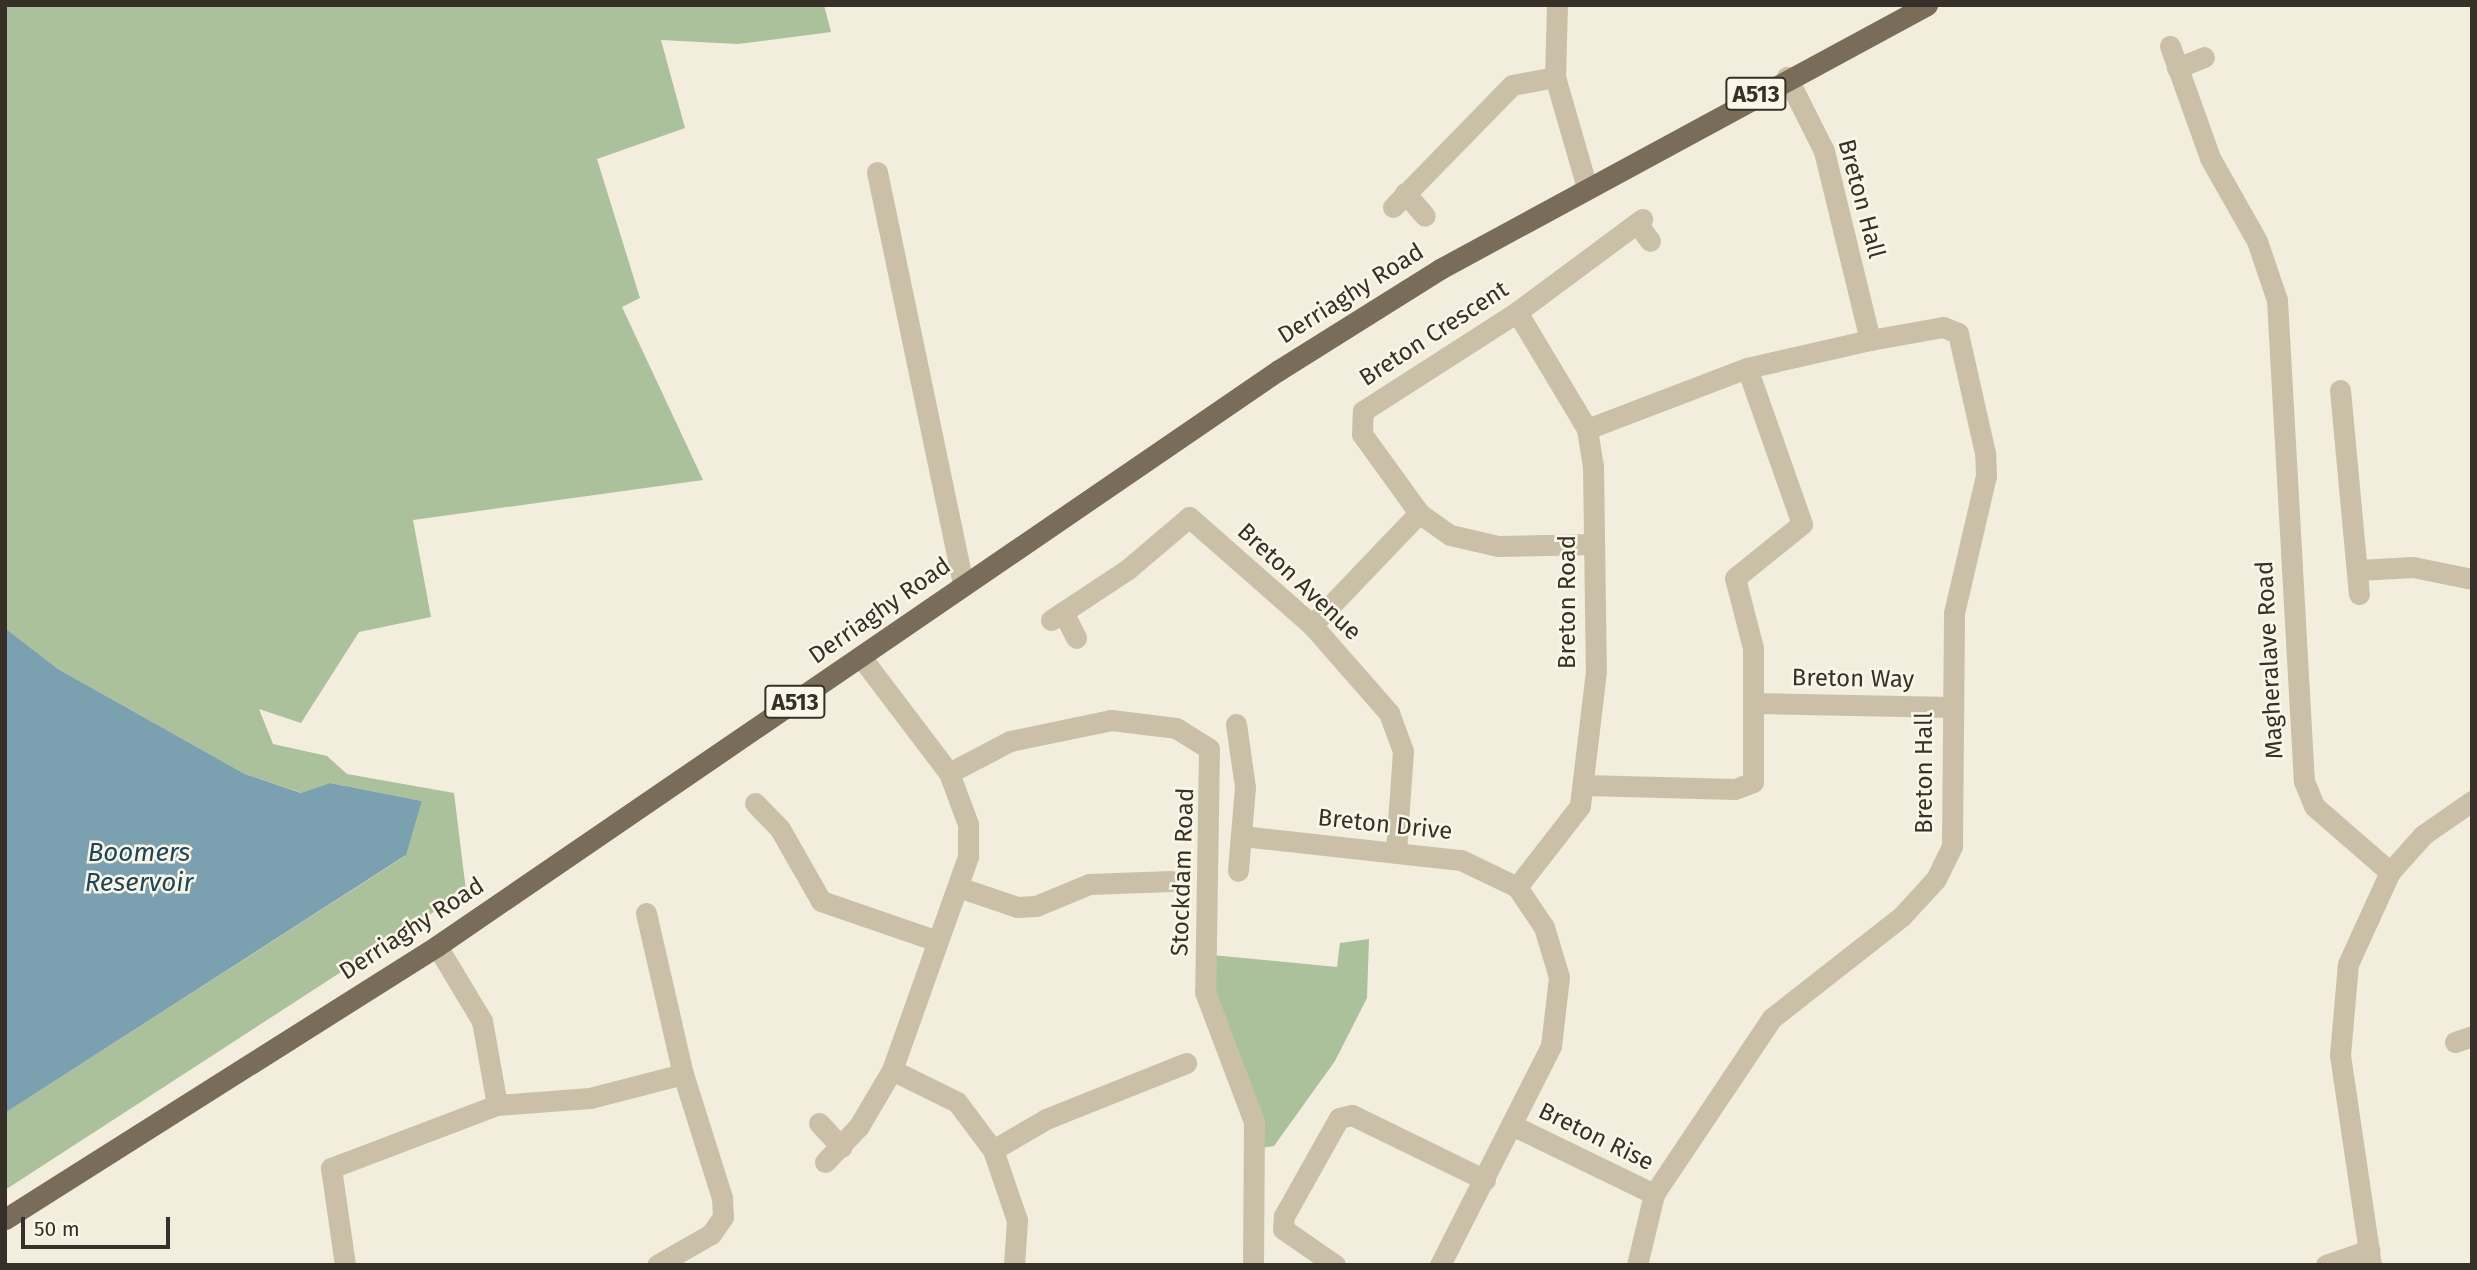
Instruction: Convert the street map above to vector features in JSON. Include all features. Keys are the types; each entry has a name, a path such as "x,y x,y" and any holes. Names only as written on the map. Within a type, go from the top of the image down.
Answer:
{"main road":[{"name":"A513","path":"1587,188 1787,77 1927,5"},
{"name":"Derriaghy Road","path":"5,1219 437,946 1279,370 1440,269 1587,188"}],"street":[{"path":"1558,5 1555,77 1587,188"},
{"name":"Magheralave Road","path":"2170,46 2210,158 2257,241 2277,300 2304,781 2314,806 2390,872"},
{"path":"2177,68 2204,57"},
{"path":"1425,216 1399,200 1512,85 1555,77"},
{"name":"Breton Hall","path":"1787,77 1824,150 1870,340"},
{"path":"877,172 962,585"},
{"name":"Breton Crescent","path":"1594,544 1476,543 1450,535 1419,513 1363,434 1363,411 1517,312 1639,221 1650,241"},
{"name":"Breton Road","path":"1517,312 1587,429 1594,544 1596,671 1585,785 1565,833 1517,887"},
{"name":"Breton Hall","path":"1587,429 1746,368 1870,340 1943,327 1958,333 1985,453 1986,476 1954,613 1951,707 1952,846 1936,878 1902,916 1772,1018 1654,1194"},
{"path":"1585,785 1735,789 1753,782 1754,648 1735,578 1802,524 1746,368"},
{"path":"2340,390 2359,594"},
{"path":"1312,625 1419,513"},
{"name":"Breton Avenue","path":"1076,638 1057,616 1128,569 1189,517 1312,625 1389,713 1403,751 1396,851"},
{"path":"2358,570 2413,568 2472,579"},
{"path":"825,1162 841,1147 892,1070 937,941 961,888 968,824 949,773 861,657"},
{"name":"Breton Way","path":"1755,703 1951,707"},
{"name":"Stockdam Road","path":"949,773 1010,741 1111,720 1176,728 1209,749 1205,992 1246,1086 1254,1122 1253,1265"},
{"path":"1236,724 1245,787 1238,871"},
{"path":"2326,1265 2370,1257 2339,1027 2351,953 2390,872 2423,835 2472,801"},
{"path":"755,803 780,829 821,901 937,941"},
{"name":"Breton Drive","path":"1242,836 1461,860 1517,887"},
{"path":"961,888 1036,906 1089,884 1171,881"},
{"path":"1440,1265 1514,1126 1552,1046 1560,1008 1544,927 1517,887"},
{"path":"646,914 683,1074 723,1217 711,1234 657,1265"},
{"path":"437,946 482,1021 497,1105"},
{"path":"993,1150 1046,1119 1186,1063"},
{"path":"892,1070 957,1102 993,1150 1017,1220 1014,1265"},
{"path":"345,1265 331,1168 497,1105 590,1098 683,1074"},
{"path":"1335,1265 1283,1229 1284,1216 1339,1118 1352,1115 1485,1180"},
{"path":"819,1123 841,1147"},
{"name":"Breton Rise","path":"1514,1126 1654,1194"},
{"path":"1637,1265 1654,1194"}],"green space":[{"path":"5,5 824,5 831,32 738,44 661,40 685,128 597,159 640,298 622,307 703,480 413,520 431,617 359,632 301,723 259,709 273,744 327,756 347,774 454,793 466,891 5,1190 5,1113 405,856 422,801 330,783 302,793 245,774 58,669 5,628"},
{"path":"1369,939 1367,998 1335,1061 1274,1146 1261,1148 1255,1095 1217,1004 1212,955 1337,967 1340,943"}],"water":[{"name":"Boomers Reservoir","path":"5,628 58,669 245,774 301,793 330,783 422,801 406,855 5,1113"}]}
